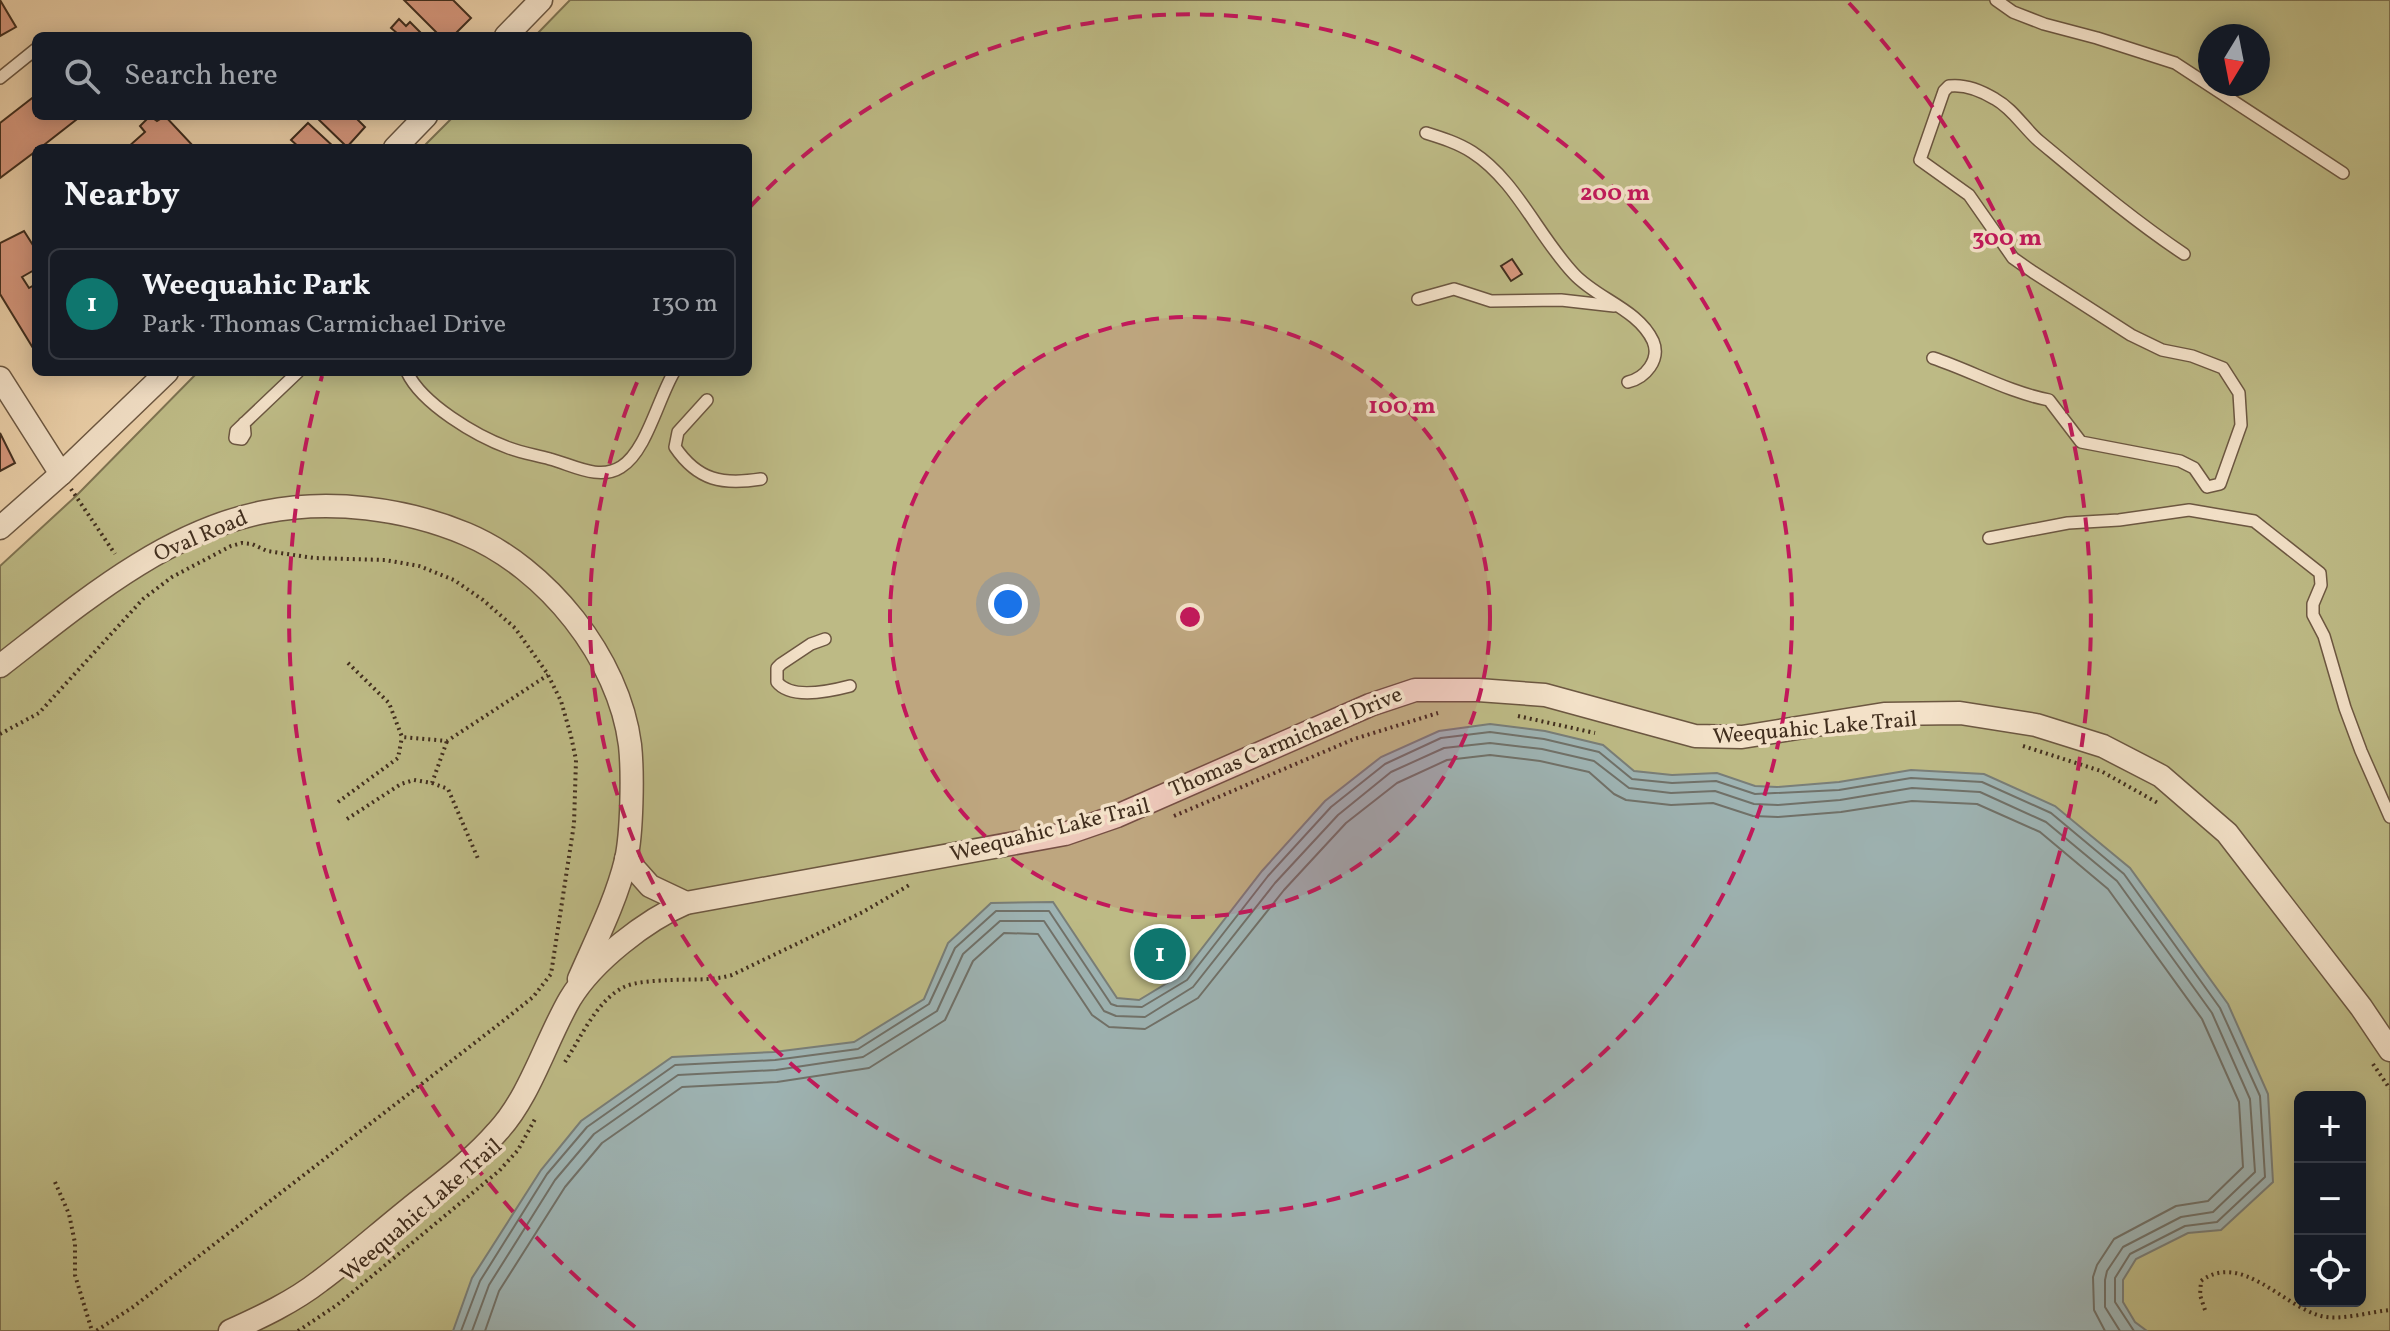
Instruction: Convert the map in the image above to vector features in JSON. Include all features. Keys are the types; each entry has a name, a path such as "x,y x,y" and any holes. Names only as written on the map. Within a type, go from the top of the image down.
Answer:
{"street":[{"path":"510,32 541,0"},
{"path":"399,144 422,120"},
{"path":"0,528 67,483 163,376"},
{"path":"0,378 67,483"},
{"name":"Oval Road","path":"0,666 126,570 227,522 300,507 336,507 394,512 468,535 522,569 545,589 594,645 611,675 629,744 632,780 626,859 603,924 571,998"},
{"name":"Thomas Carmichael Drive","path":"230,1331 263,1316 318,1283 489,1141 526,1087 571,998 608,957 665,912 686,903 1065,834 1117,816 1370,705 1415,690 1478,690 1545,695 1695,736 1742,737 1884,714 1960,713 2036,725 2103,746 2161,776 2227,833 2361,1007 2390,1050"},
{"path":"626,859 650,886 686,903"}],"lane":[{"path":"1996,0 2013,12 2044,24 2175,63 2343,173"},
{"path":"0,78 32,52"},
{"path":"1933,358 2021,394 2049,400 2081,442 2180,461 2194,468 2207,487 2220,484 2241,425 2239,393 2223,368 2192,356 2162,350 2131,335 2033,272 2013,258 1969,195 1920,160 1944,91 1949,86 1968,87 1997,99 2026,129 2084,179 2184,254"},
{"path":"1426,133 1453,142 1482,160 1502,180 1574,274 1640,324 1653,342 1655,352 1643,377 1628,382"},
{"path":"1418,299 1454,289 1491,301 1587,302 1618,307"},
{"path":"244,423 294,376"},
{"path":"410,376 421,393 460,423 493,442 578,468 609,472 620,468 640,450 672,376"},
{"path":"707,400 678,432 675,447 684,460 710,478 727,482 761,479"},
{"path":"1989,538 2068,523 2110,521 2189,510 2257,523 2320,573 2321,585 2313,604 2313,615 2324,636 2361,751 2390,817"},
{"path":"825,639 781,664 777,668 777,682 788,691 829,691 850,686"}],"path":[{"path":"67,483 121,564"},
{"path":"0,734 39,713 143,599 202,559 242,543 287,555 402,563 419,566 454,580 515,628 548,675 565,713 576,772 568,870 551,974 544,985 503,1021 283,1193 133,1307 94,1331 75,1275 75,1243 69,1214 55,1182"},
{"path":"338,802 398,758 402,737 389,703 348,663"},
{"path":"432,783 447,741 548,675"},
{"name":"Weequahic Lake Trail","path":"1171,817 1354,739 1446,712"},
{"path":"1515,715 1604,735"},
{"path":"402,737 447,741"},
{"path":"2021,745 2101,771 2161,805"},
{"path":"347,819 401,784 414,780 432,783 448,789 479,861"},
{"path":"564,1063 599,1010 624,987 672,980 713,980 732,975 863,912 913,882"},
{"name":"Weequahic Lake Trail","path":"298,1331 337,1305 499,1171 518,1150 535,1118"},
{"path":"2205,1310 2200,1295 2201,1281 2210,1274 2224,1271 2242,1275 2319,1315 2331,1317 2390,1310"}],"shaded area":[{"path":"570,0 2390,0 2390,1331 0,1331 0,566 76,496 194,376 752,376 752,144 426,144 450,120 752,120 752,32 539,32"}],"water":[{"path":"1490,724 1545,731 1603,745 1634,771 1672,775 1717,773 1755,786 1777,787 1839,782 1911,770 1984,774 2055,806 2130,868 2228,1004 2268,1094 2273,1182 2221,1230 2188,1233 2136,1259 2123,1280 2123,1302 2135,1322 2147,1331 453,1331 472,1278 541,1170 581,1121 672,1057 774,1052 854,1042 924,999 948,943 991,903 1053,902 1117,998 1139,1000 1182,974 1262,871 1325,801 1381,757 1439,731"}],"building":[{"path":"0,0 16,27 0,36"},
{"path":"404,0 453,0 471,18 457,32 436,32"},
{"path":"399,19 406,26 410,22 420,32 396,32 391,28"},
{"path":"32,98 32,120 76,120 45,144 32,144 32,154 0,178 0,123"},
{"path":"146,120 169,120 191,144 132,144 145,132 140,126"},
{"path":"319,120 358,120 365,127 350,144 344,144"},
{"path":"308,123 331,144 296,144 291,140"},
{"path":"24,231 32,244 32,271 22,277 29,288 32,286 32,346 0,294 0,243"},
{"path":"1512,259 1522,274 1511,281 1501,266"},
{"path":"0,433 15,463 0,471"}],"place":[{"name":"Weequahic Park","path":"1160,954"}]}
